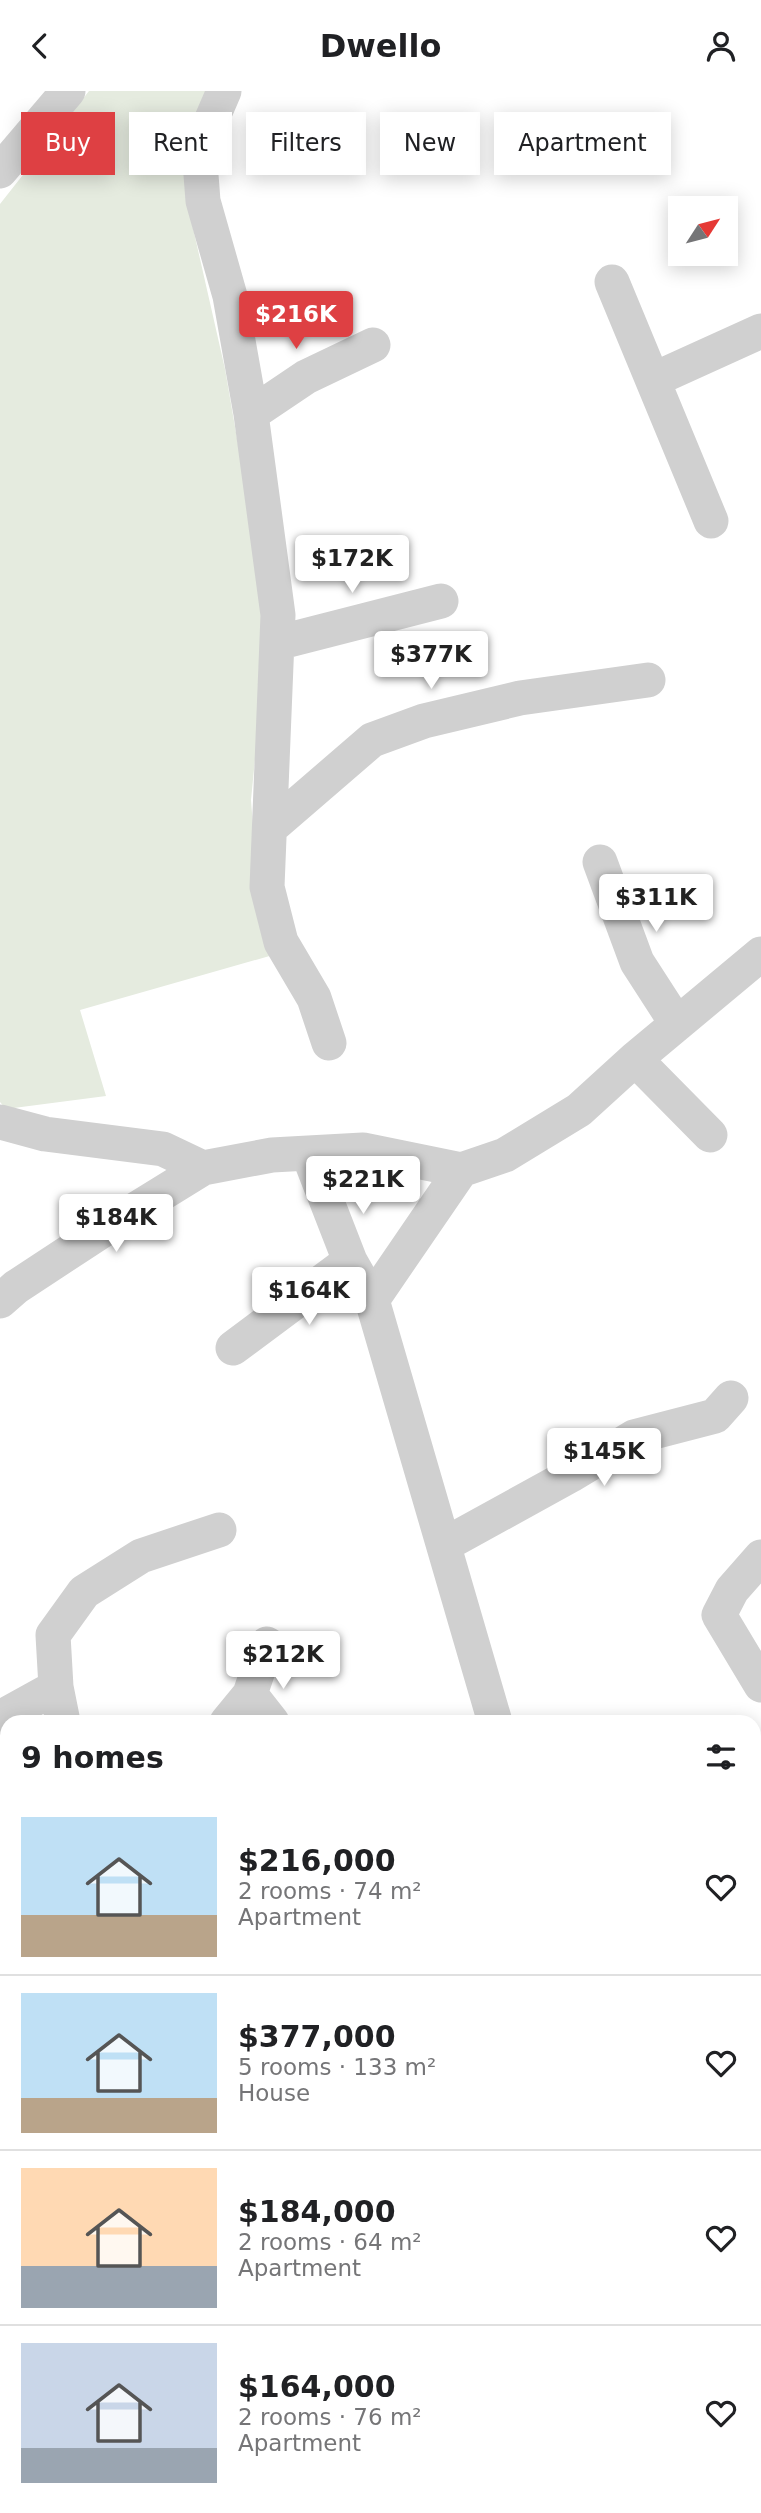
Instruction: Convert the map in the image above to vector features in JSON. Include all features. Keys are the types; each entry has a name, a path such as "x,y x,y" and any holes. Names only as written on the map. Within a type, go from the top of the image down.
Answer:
{"street":[{"path":"0,171 68,91"},
{"path":"224,91 199,149 203,201 230,296 251,414 278,615 267,887 281,942 314,998 329,1043"},
{"path":"612,282 711,521"},
{"path":"653,380 761,332"},
{"path":"251,414 306,377 373,345"},
{"path":"277,643 441,601"},
{"path":"270,828 372,740 424,721 520,698 648,680"},
{"path":"600,862 637,963 677,1024"},
{"path":"0,1301 16,1287 109,1226 203,1168 272,1155 363,1150 461,1170 505,1155 579,1110 635,1059 761,954"},
{"path":"635,1059 710,1135"},
{"path":"0,1122 45,1134 163,1149 203,1168"},
{"path":"308,1153 350,1261 372,1300 493,1715"},
{"path":"372,1300 461,1170"},
{"path":"233,1348 350,1261"},
{"path":"444,1545 635,1437 715,1416 731,1398"},
{"path":"62,1715 56,1688 53,1635 84,1592 141,1556 219,1529"},
{"path":"761,1557 732,1590 719,1615 761,1685"},
{"path":"233,1715 250,1694 267,1644"},
{"path":"6,1715 56,1688"},
{"path":"250,1694 266,1715"}],"shaded area":[{"path":"89,91 211,91 207,112 129,112 129,175 194,175 188,206 225,369 258,560 264,667 251,800 261,933 273,955 80,1010 106,1096 6,1109 0,1102 0,204 23,175 115,175 115,112 72,112"}]}
